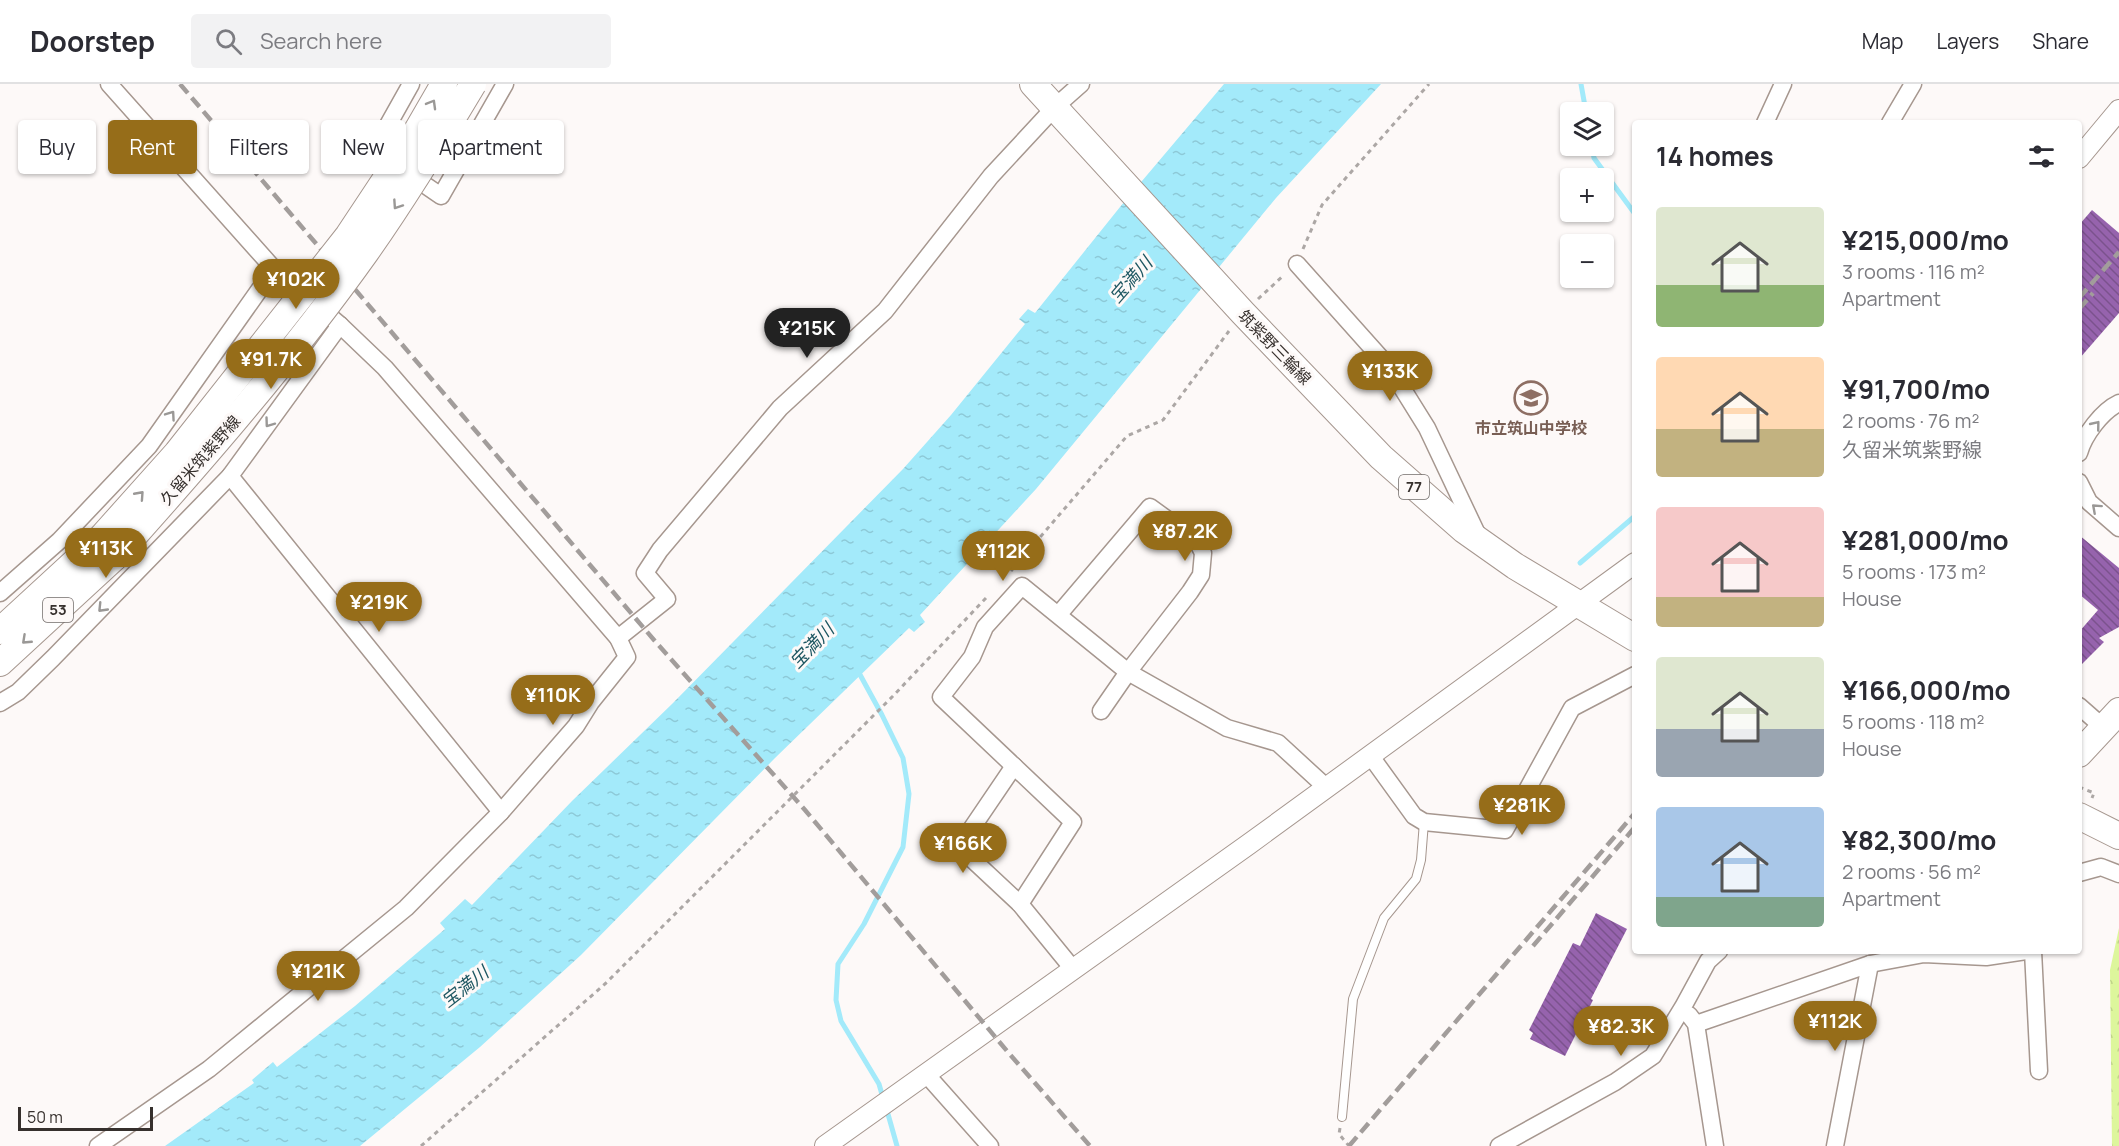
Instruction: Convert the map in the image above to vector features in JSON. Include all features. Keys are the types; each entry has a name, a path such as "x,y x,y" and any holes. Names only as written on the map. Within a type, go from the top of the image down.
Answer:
{"main road":[{"name":"久留米筑紫野線","path":"0,631 108,548 177,453 348,236 411,141 444,84"},
{"name":"久留米筑紫野線","path":"0,663 108,548 194,469 257,394 359,261 433,151 473,84"},
{"name":"筑紫野三輪線","path":"1032,84 1235,304 1381,457 1482,543 1515,566 1632,636"},
{"path":"2082,751 2111,719"},
{"path":"2082,806 2119,836"}],"street":[{"path":"98,1146 209,1069 406,908 501,812 576,726 591,702 627,657 618,638 385,368 340,325 274,269 109,84"},
{"path":"411,84 374,150 441,196 505,84"},
{"path":"618,638 667,598 645,573 660,550 780,408 885,311 991,176 1055,107 1081,84"},
{"path":"1892,120 1913,84"},
{"path":"1766,120 1779,87"},
{"path":"2082,154 2119,110"},
{"path":"1297,264 1389,367 1427,428 1482,543"},
{"path":"0,593 59,541 149,446 274,269"},
{"path":"0,704 18,692 53,658 230,476 340,325"},
{"path":"2082,447 2091,430 2112,406 2119,403"},
{"path":"230,476 501,812"},
{"path":"2082,488 2089,502 2119,528"},
{"path":"1059,614 1150,507 1197,541 1203,553 1201,575 1191,592 1128,672 1101,711"},
{"path":"825,1146 1327,788 1632,565"},
{"path":"1020,904 1073,822 941,697 972,657 985,627 1022,586 1128,672 1227,728 1278,743 1327,788"},
{"path":"1375,762 1414,816 1424,822 1505,830 1572,708 1632,677"},
{"path":"2082,707 2111,719"},
{"path":"1014,766 959,847 1020,904 1073,969"},
{"path":"2082,872 2102,867 2119,874"},
{"path":"1499,1146 1615,1082 1653,1056 1708,961 1716,954"},
{"path":"1696,1024 1870,964 1924,954 1986,957 2006,954"},
{"path":"2033,954 2039,1071"},
{"path":"1835,1146 1870,964"},
{"path":"1683,1007 1696,1024 1715,1146"},
{"path":"926,1074 990,1146"}],"lane":[{"path":"1342,1117 1353,999 1384,918 1416,879 1421,860 1424,822"}],"path":[{"path":"1010,572 1126,436 1163,420 1235,304 1297,264 1322,205 1429,84"},
{"path":"421,1146 606,983 893,696 987,597"},
{"path":"2082,789 2094,793 2092,799 2082,806"},
{"path":"1342,1117 1339,1134 1349,1146"}],"green space":[{"path":"2119,928 2119,1146 2112,1146 2110,970"}],"water":[{"name":"宝満川","path":"1224,84 1381,84 1276,198 1036,489 920,615 925,622 914,632 909,628 775,758 581,955 480,1047 360,1146 165,1146 254,1083 252,1080 273,1062 277,1067 355,1006 445,929 440,923 465,899 472,905 572,801 673,703 903,469 951,415 1025,324 1019,319 1028,309 1035,313 1120,207"}],"building":[{"path":"2092,210 2119,233 2119,313 2082,356 2082,222"},
{"path":"2082,537 2119,568 2119,627 2099,638 2104,642 2082,664 2082,629 2098,610 2082,597"},
{"path":"1596,913 1627,929 1565,1056 1530,1039 1533,1033 1529,1030 1573,943 1580,946"}],"waterway":[{"path":"1581,84 1584,102"},
{"path":"1594,156 1632,210"},
{"path":"1580,563 1632,519"},
{"path":"858,671 903,758 909,794 903,847 864,924 838,964 836,1000 841,1021 879,1084 883,1098"},
{"path":"886,1107 897,1146"}],"railway":[{"path":"180,84 654,640 805,810 1007,1051 1090,1146"},
{"path":"2082,295 2119,252"},
{"path":"2082,306 2093,293"},
{"path":"1349,1146 1632,816"},
{"path":"1533,946 1632,830"}],"place":[{"name":"市立筑山中学校","path":"1531,398"}]}
